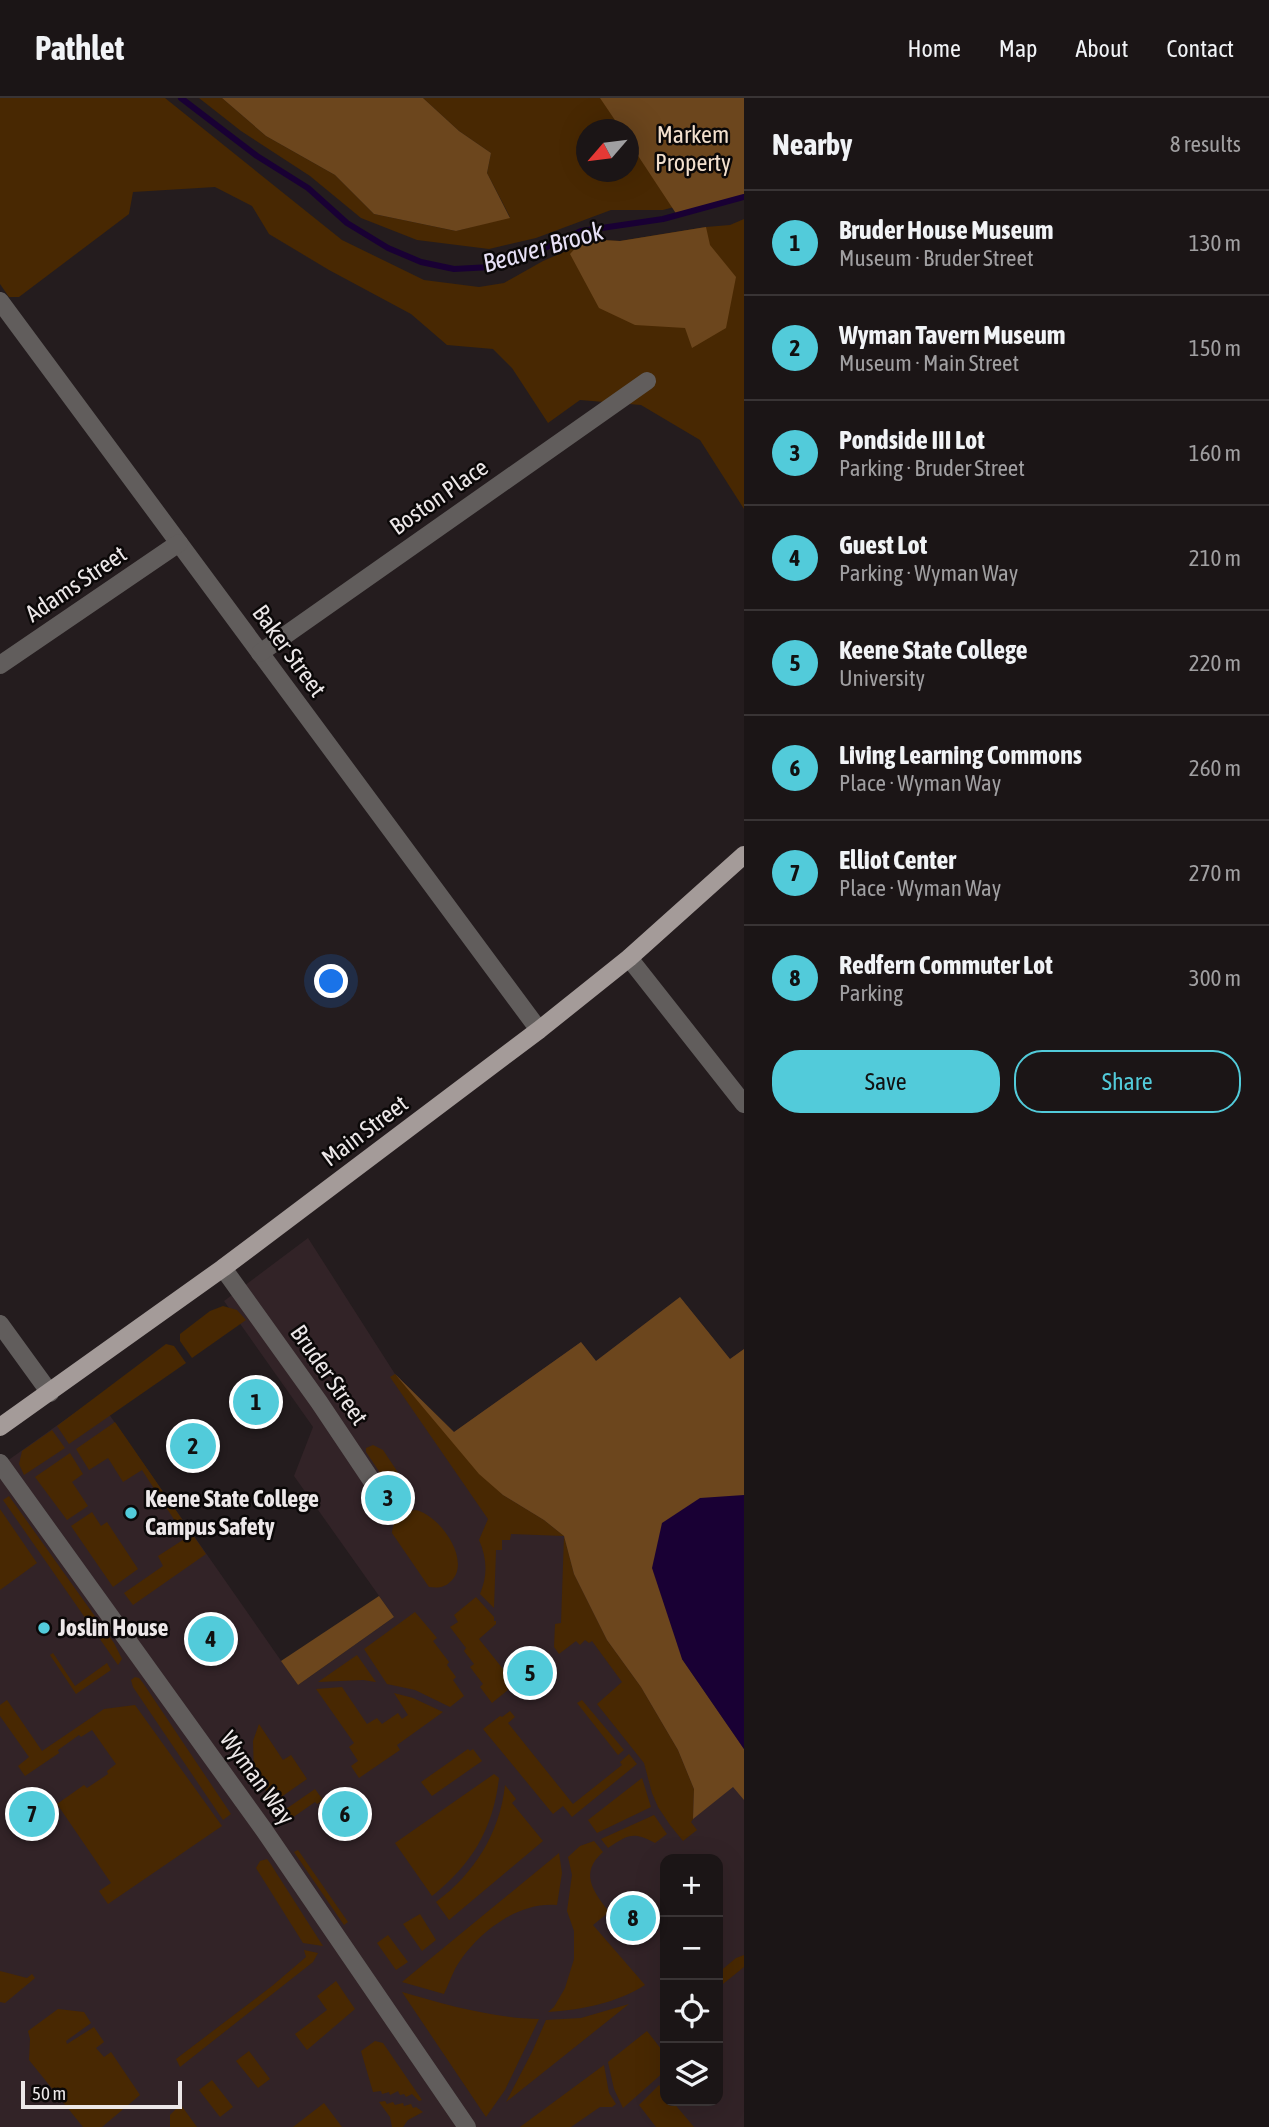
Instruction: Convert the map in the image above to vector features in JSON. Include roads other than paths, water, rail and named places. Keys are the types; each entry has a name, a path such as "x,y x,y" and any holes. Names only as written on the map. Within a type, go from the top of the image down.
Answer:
{"main road":[{"name":"Main Street","path":"0,1427 223,1268 539,1030 629,958 744,855"}],"street":[{"name":"Baker Street","path":"0,301 539,1030"},
{"name":"Boston Place","path":"260,653 646,381"},
{"name":"Adams Street","path":"0,664 179,543"},
{"path":"629,958 744,1104"},
{"name":"Bruder Street","path":"223,1268 319,1402 392,1511"},
{"path":"0,1324 50,1393"},
{"name":"Wyman Way","path":"0,1463 264,1830 467,2127"}],"waterway":[{"name":"Beaver Brook","path":"181,98 257,156 308,188 347,223 388,248 421,262 454,269 491,267 534,253 581,231 663,219 744,197"}],"place":[{"name":"Bruder House Museum","path":"256,1402"},
{"name":"Wyman Tavern Museum","path":"193,1446"},
{"name":"Pondside III Lot","path":"388,1498"},
{"name":"Keene State College Campus Safety","path":"131,1513"},
{"name":"Joslin House","path":"44,1628"},
{"name":"Guest Lot","path":"211,1639"},
{"name":"Keene State College","path":"530,1673"},
{"name":"Elliot Center","path":"32,1814"},
{"name":"Living Learning Commons","path":"345,1814"},
{"name":"Redfern Commuter Lot","path":"633,1918"}],"park label":[{"name":"Markem Property","path":"693,149"}]}
